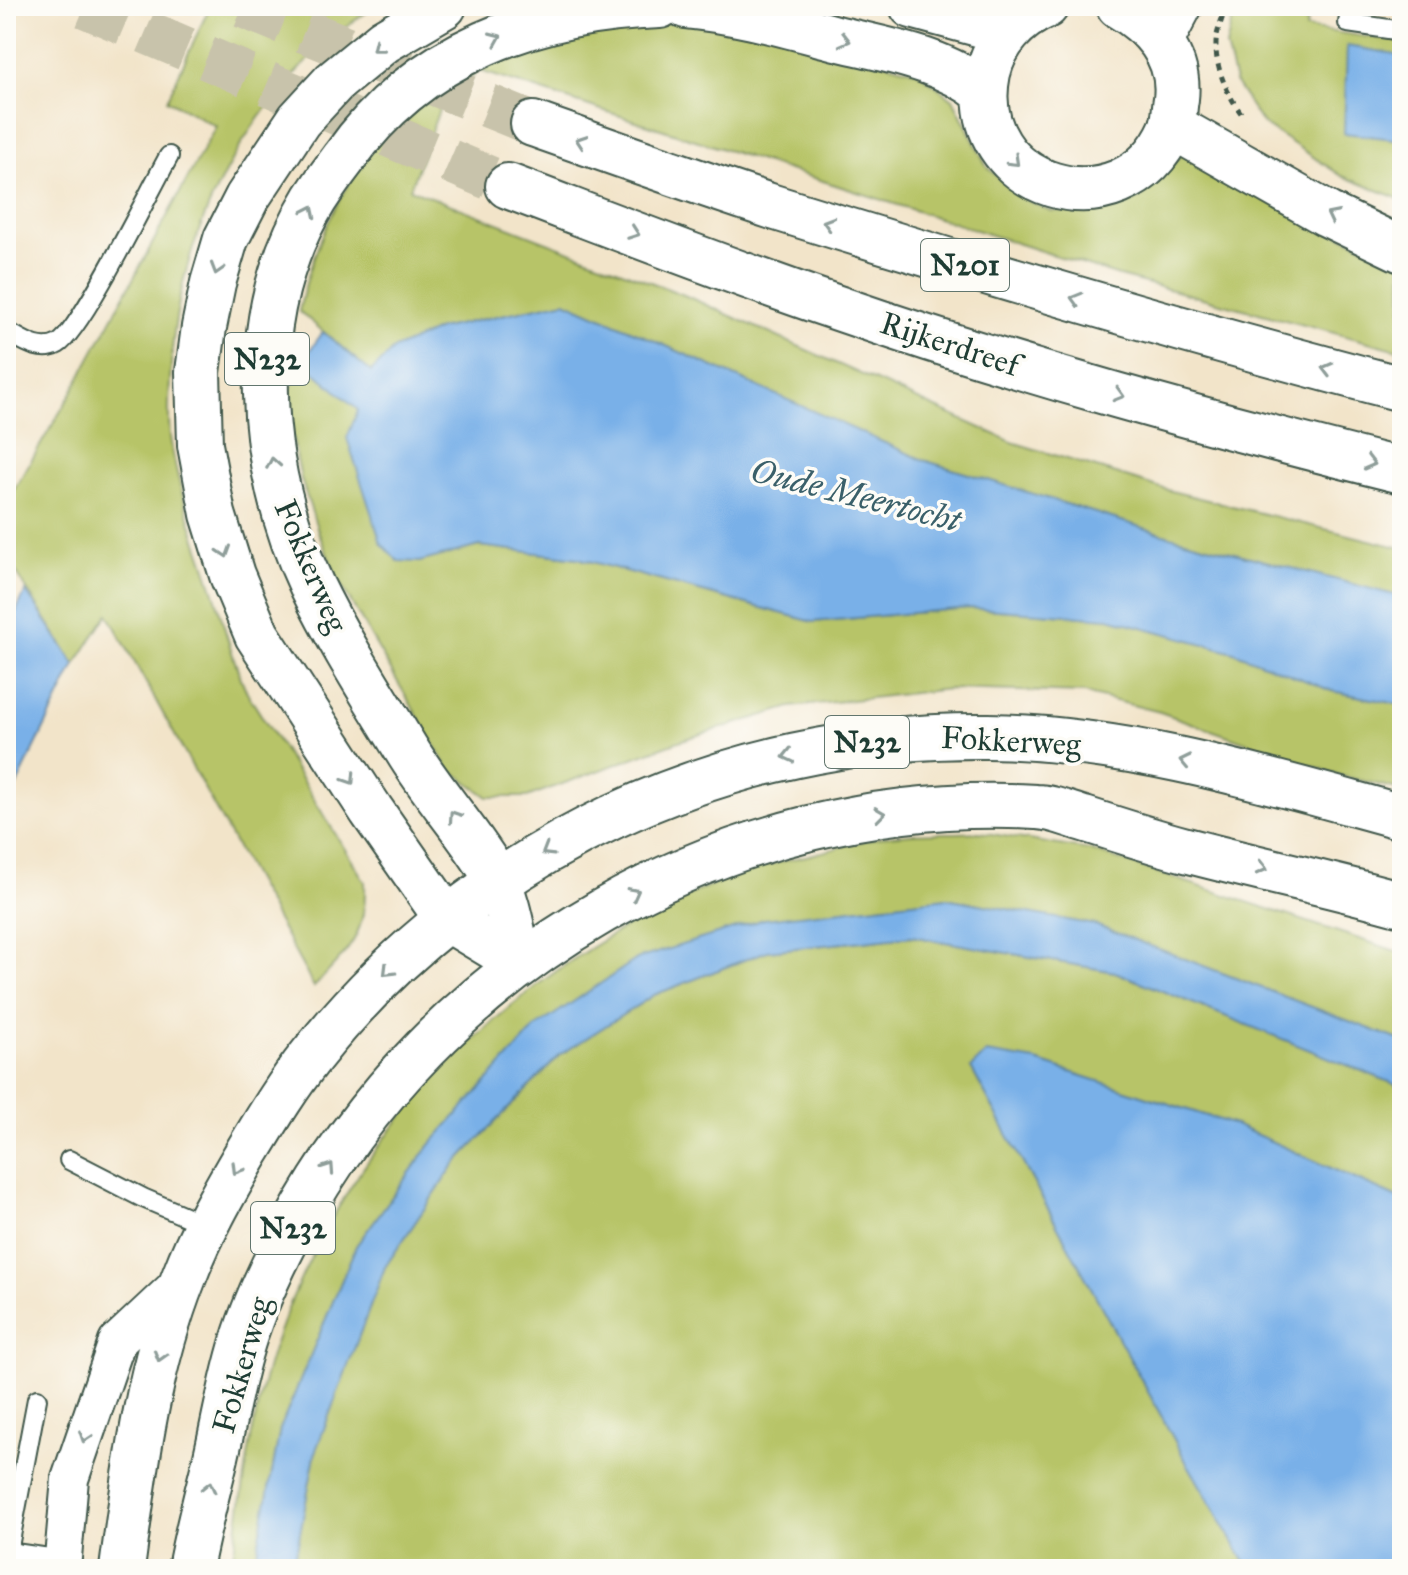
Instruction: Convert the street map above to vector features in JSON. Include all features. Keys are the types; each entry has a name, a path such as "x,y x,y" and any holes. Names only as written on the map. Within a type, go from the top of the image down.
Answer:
{"main road":[{"name":"N232","path":"444,6 384,41 334,82 299,120 247,198 226,239 213,283 198,372 200,445 213,514 232,575 257,635 371,810 447,919 520,963"},
{"name":"Fokkerweg","path":"520,963 497,881 408,753 323,605 299,554 278,489 267,429 265,373 273,313 289,256 314,200 368,125 423,78 495,37 535,23 582,13 660,6"},
{"path":"686,6 729,10 903,55 966,77 984,92"},
{"path":"912,6 1008,32"},
{"path":"1046,6 1031,12 1008,32 991,60 984,92 989,125 1006,155 1032,178 1064,189 1098,190 1130,178 1156,156 1172,126 1177,84 1164,44 1143,21 1119,6"},
{"name":"N201","path":"533,124 770,206 1021,283 1248,349 1402,389"},
{"path":"1172,126 1327,214 1402,250"},
{"name":"Rijkerdreef","path":"508,186 832,307 996,360 1204,420 1402,471"},
{"name":"Fokkerweg","path":"122,1569 138,1447 182,1281 206,1225 276,1105 310,1057 379,981 447,919 497,881 562,842 616,814 730,770 807,752 904,738 993,736 1058,740 1137,751 1195,762 1402,817"},
{"name":"Fokkerweg","path":"190,1569 241,1349 263,1290 290,1232 327,1170 387,1092 441,1032 520,963 579,923 638,890 727,852 837,820 951,806 1041,807 1186,850 1402,904"}],"street":[{"path":"1164,44 1184,6"},
{"name":"Fokkerweg","path":"62,1564 70,1479 117,1342 182,1281"}],"lane":[{"path":"1351,6 1348,23 1402,31"},
{"path":"6,331 41,348 57,345 69,335 169,156"},
{"path":"69,1160 143,1198 206,1225"},
{"path":"37,1399 7,1560 62,1564"}],"path":[{"path":"1226,7 1216,43 1221,73 1235,106 1245,118"}],"green space":[{"path":"210,6 376,6 333,38 294,75 260,116 231,162 207,210 189,260 177,312 170,376 169,429 176,468 242,681 365,882 359,929 346,951 314,987 108,614 75,665 16,572 6,569 6,503 72,392 216,126 167,100"},
{"path":"1235,6 1309,6 1306,28 1402,42 1402,200 1342,176 1262,123 1235,82 1226,47"},
{"path":"648,18 752,26 918,72 953,99 987,167 1017,196 1051,211 1095,212 1142,197 1188,148 1340,235 1402,263 1402,351 1119,276 477,70 473,77 445,94 410,189 684,295 1012,442 1171,491 1402,548 1402,597 1170,536 923,460 565,301 439,329 394,350 371,372 299,311 322,237 339,202 358,168 408,110 438,86 484,60 564,31"},
{"path":"302,361 359,410 419,562 479,546 578,558 813,622 969,608 1109,618 1234,652 1332,691 1402,705 1402,790 1342,776 1160,712 1084,693 949,689 791,707 679,741 527,797 488,797 448,768 337,578 301,479 292,435 290,390"},
{"path":"980,832 1089,850 1402,953 1402,1041 1095,925 946,898 637,959 430,1145 356,1246 280,1429 254,1569 231,1569 258,1403 273,1349 306,1268 348,1192 398,1121 456,1056 521,998 592,947 668,905 756,868 867,840 907,834"},
{"path":"911,936 1115,972 1402,1087 1402,1200 1235,1125 1036,1061 971,1068 1187,1463 1249,1569 293,1569 316,1450 385,1267 454,1165 560,1055 654,995 767,951"}],"water":[{"path":"1347,46 1402,55 1402,140 1344,133"},
{"name":"Oude Meertocht","path":"565,301 923,460 1170,536 1402,597 1402,705 1332,691 1234,652 1109,618 969,608 813,622 578,558 479,546 419,562 398,561 381,543 347,438 358,410 302,361 323,332 371,372 394,349 439,329"},
{"path":"26,591 75,665 6,807 6,631"},
{"path":"946,898 1095,925 1402,1041 1402,1087 1115,972 911,936 767,951 654,995 560,1055 454,1165 385,1267 316,1450 293,1569 254,1569 280,1429 356,1246 430,1145 536,1027 637,959 764,919"},
{"path":"986,1053 1036,1061 1235,1125 1402,1200 1402,1569 1249,1569 1187,1463 971,1068"}],"tunnel":[{"path":"85,6 508,186"},
{"path":"243,6 533,124"}]}
